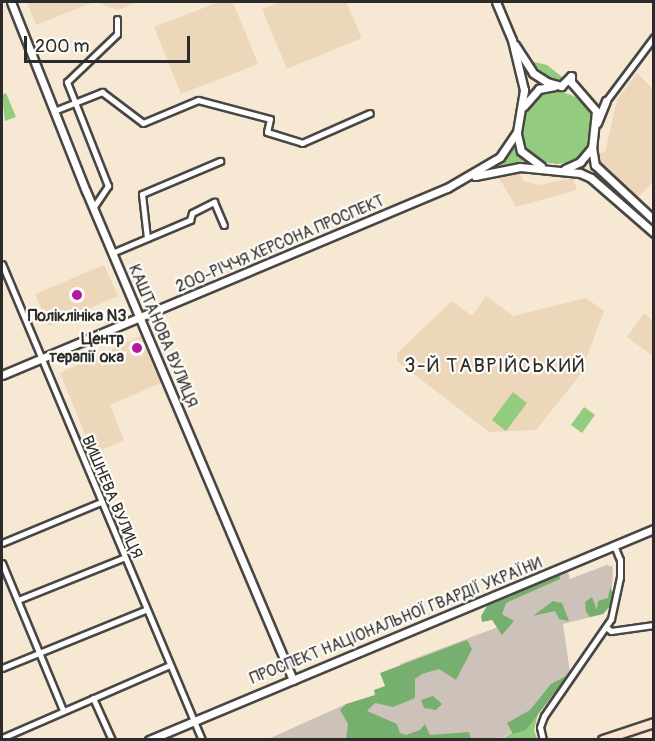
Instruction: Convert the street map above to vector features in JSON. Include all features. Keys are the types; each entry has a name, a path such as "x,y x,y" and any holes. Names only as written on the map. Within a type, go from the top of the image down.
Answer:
{"main road":[{"path":"603,740 654,723"}],"street":[{"name":"КАШТАНОВА ВУЛИЦЯ","path":"11,2 93,208 293,680"},
{"path":"468,178 500,157 517,132 522,108 522,77 512,40 496,2"},
{"path":"93,208 108,186 67,82 117,34 117,19"},
{"path":"522,108 539,89 561,86 571,76 577,89 592,103 600,106 654,37"},
{"path":"512,40 533,73 561,86"},
{"path":"54,111 102,92 143,123 198,100 270,118 267,132 302,143 370,113"},
{"path":"606,101 596,126 592,147 598,170 654,220"},
{"path":"592,103 596,126"},
{"path":"517,132 521,151 527,158 547,168"},
{"path":"560,169 580,162 592,147"},
{"path":"147,238 142,194 220,161"},
{"path":"468,178 502,169 547,168 560,169 591,178 654,233"},
{"name":"200-РІЧЧЯ ХЕРСОНА ПРОСПЕКТ","path":"2,375 468,178"},
{"path":"112,253 190,220 192,213 214,202 224,225"},
{"path":"645,213 654,226"},
{"name":"ВИШНЕВА ВУЛИЦЯ","path":"2,264 39,359 202,740"},
{"path":"2,543 101,502"},
{"name":"ПРОСПЕКТ НАЦІОНАЛЬНОЇ ГВАРДІЇ УКРАЇНИ","path":"149,740 654,529"},
{"path":"543,740 540,727 544,716 607,628 620,577 621,560 614,545"},
{"path":"18,600 123,558"},
{"path":"2,563 63,710"},
{"path":"2,668 145,610"},
{"path":"607,628 611,631 654,625"},
{"path":"2,729 4,738 63,710 170,665"},
{"path":"93,698 112,740"}],"shaded area":[{"path":"27,2 94,2 36,25"},
{"path":"96,2 139,2 117,10"},
{"path":"219,2 233,2 258,64 181,94 154,27"},
{"path":"280,2 346,2 362,38 287,69 262,9"},
{"path":"637,73 654,90 653,181 638,198 604,169 599,159 599,153 605,152 617,100"},
{"path":"520,173 523,181 540,185 573,178 577,190 516,207 499,178"},
{"name":"Поліклініка N3","path":"104,265 118,296 49,326 35,294"},
{"path":"486,296 513,316 586,298 604,311 580,375 536,430 489,432 397,361 397,353 452,301 472,316"},
{"path":"644,313 653,321 653,356 627,337"},
{"path":"143,335 163,382 110,405 124,440 93,454 60,373"},
{"path":"607,565 613,567 611,605 603,614 563,624 570,672 538,714 501,739 266,740 346,704 408,686 400,664 506,624 496,602 568,572 570,579"}],"green space":[{"path":"530,61 547,65 566,80 551,79"},
{"path":"564,92 583,102 591,114 593,128 591,142 583,154 571,162 550,164 531,154 523,142 521,121 531,102 543,94"},
{"path":"6,93 16,117 5,121 2,95"},
{"path":"514,146 525,164 499,165 507,156"},
{"path":"513,392 527,403 506,431 492,420"},
{"path":"584,407 595,415 582,433 571,425"},
{"path":"561,572 560,579 506,603 502,614 514,621 502,635 492,620 482,622 481,616 490,601"},
{"path":"610,588 614,594 611,605 603,614 590,617 586,612 585,602 592,597 597,610 598,601 608,598"},
{"path":"553,601 562,603 569,621 559,619 555,611 533,616"},
{"path":"467,640 472,649 456,680 439,669 422,674 415,679 415,698 393,707 375,703 367,711 397,724 400,733 406,735 420,730 425,724 430,735 469,732 471,739 346,739 348,724 340,710 346,704 375,695 374,690 385,686 380,673"},
{"path":"568,675 526,730 513,734 507,723 530,710 551,684"},
{"path":"433,696 442,704 436,710 424,708 421,700"},
{"path":"538,714 534,730 537,739 501,740"}],"place":[{"name":"Поліклініка N3","path":"77,295"},
{"name":"Центр терапії ока","path":"137,348"}],"district":[{"name":"3-Й ТАВРІЙСЬКИЙ","path":"495,365"}]}
